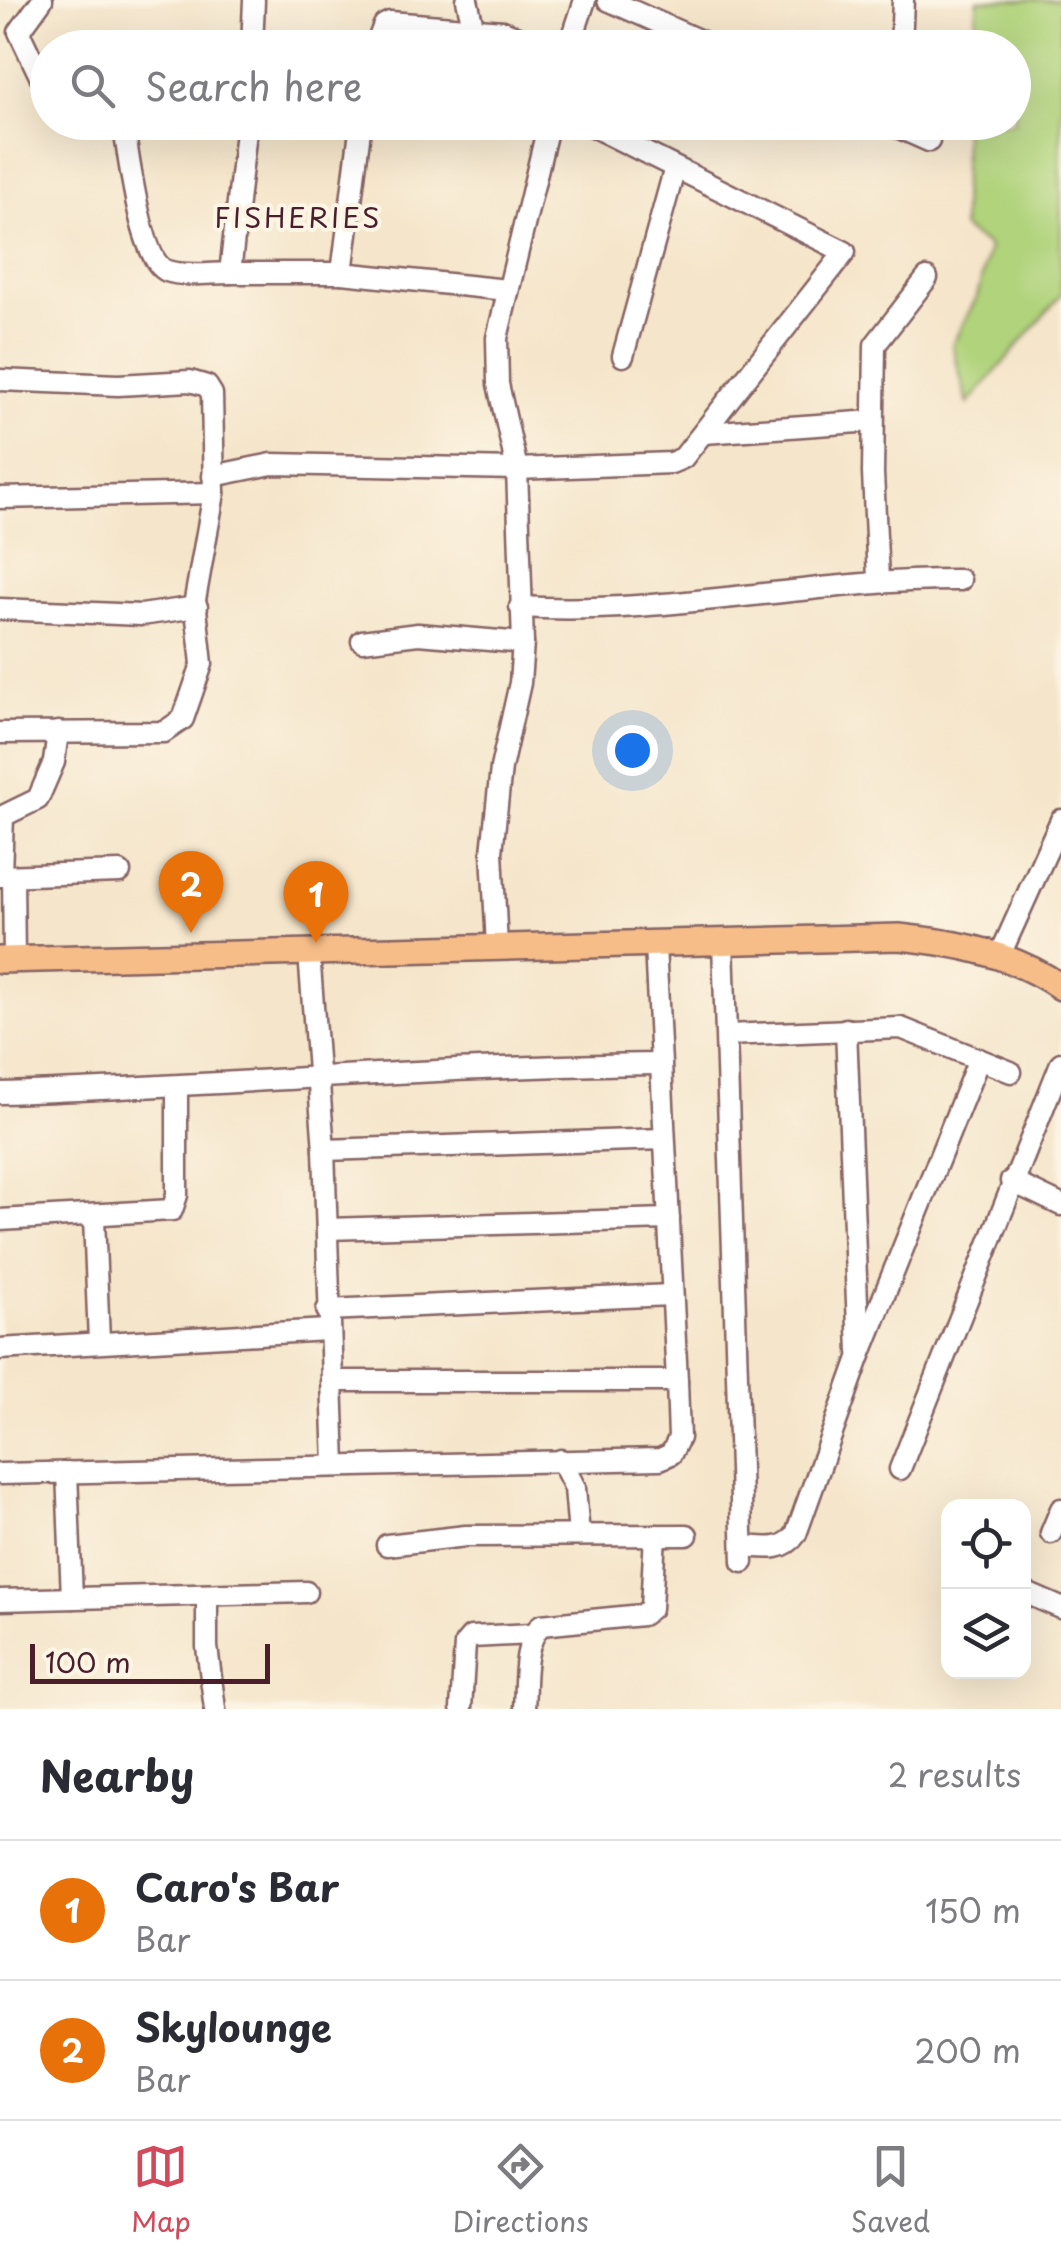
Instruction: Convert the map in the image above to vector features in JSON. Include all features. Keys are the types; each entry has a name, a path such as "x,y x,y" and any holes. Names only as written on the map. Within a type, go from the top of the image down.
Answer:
{"main road":[{"path":"7,960 899,937 955,942 1000,955 1061,988"}],"street":[{"path":"30,57 18,32 42,0"},
{"path":"253,30 254,0"},
{"path":"466,0 473,26"},
{"path":"575,30 584,0"},
{"path":"608,0 676,30"},
{"path":"902,30 903,0"},
{"path":"382,30 390,22 503,30"},
{"path":"127,140 141,223 157,263 171,272 342,273 507,290"},
{"path":"230,273 245,140"},
{"path":"342,273 359,140"},
{"path":"497,946 492,852 501,768 520,684 523,539 517,470 496,368 507,290 544,140"},
{"path":"0,498 214,484 272,464 517,470 672,463 683,458 845,252 617,140"},
{"path":"925,140 929,142"},
{"path":"623,356 674,171"},
{"path":"878,579 873,421 878,339 927,278"},
{"path":"0,380 118,385 200,382 212,394 214,484 196,607 202,664 194,697 176,727 164,732 0,733"},
{"path":"704,432 873,421"},
{"path":"520,607 695,599 878,579 960,580"},
{"path":"0,610 141,615 196,607"},
{"path":"362,641 418,634 523,643"},
{"path":"7,960 3,816 38,799 54,762 58,732"},
{"path":"1000,955 1061,820"},
{"path":"5,876 120,872"},
{"path":"723,942 742,1554 779,1547 792,1540 979,1059"},
{"path":"0,1474 660,1459 672,1454 678,1438 677,1381 656,945"},
{"path":"309,952 324,1150 335,1465"},
{"path":"846,1029 860,1358"},
{"path":"727,1035 910,1030 1010,1072"},
{"path":"900,1469 1061,1062"},
{"path":"0,1093 177,1088 490,1065 660,1064"},
{"path":"0,1220 94,1218 174,1207 177,1088"},
{"path":"324,1150 664,1139"},
{"path":"1011,1182 1061,1205"},
{"path":"94,1218 98,1341"},
{"path":"327,1229 669,1219"},
{"path":"0,1349 672,1295"},
{"path":"334,1381 677,1381"},
{"path":"561,1460 576,1488 580,1534"},
{"path":"66,1472 72,1598"},
{"path":"1051,1533 1061,1509"},
{"path":"524,1709 532,1634 541,1624 642,1615 651,1608 655,1535"},
{"path":"387,1545 466,1536 687,1535"},
{"path":"0,1600 306,1592"},
{"path":"207,1595 207,1647 215,1709"},
{"path":"1031,1595 1061,1608"},
{"path":"461,1709 465,1644 471,1637 532,1634"}],"green space":[{"path":"978,0 1061,0 1061,295 968,404 952,345 977,297 989,247 962,228 964,140 1031,140 1031,30 975,30"}],"place":[{"name":"Skylounge","path":"191,933"},
{"name":"Caro's Bar","path":"316,943"}],"district":[{"name":"FISHERIES","path":"298,218"}]}
